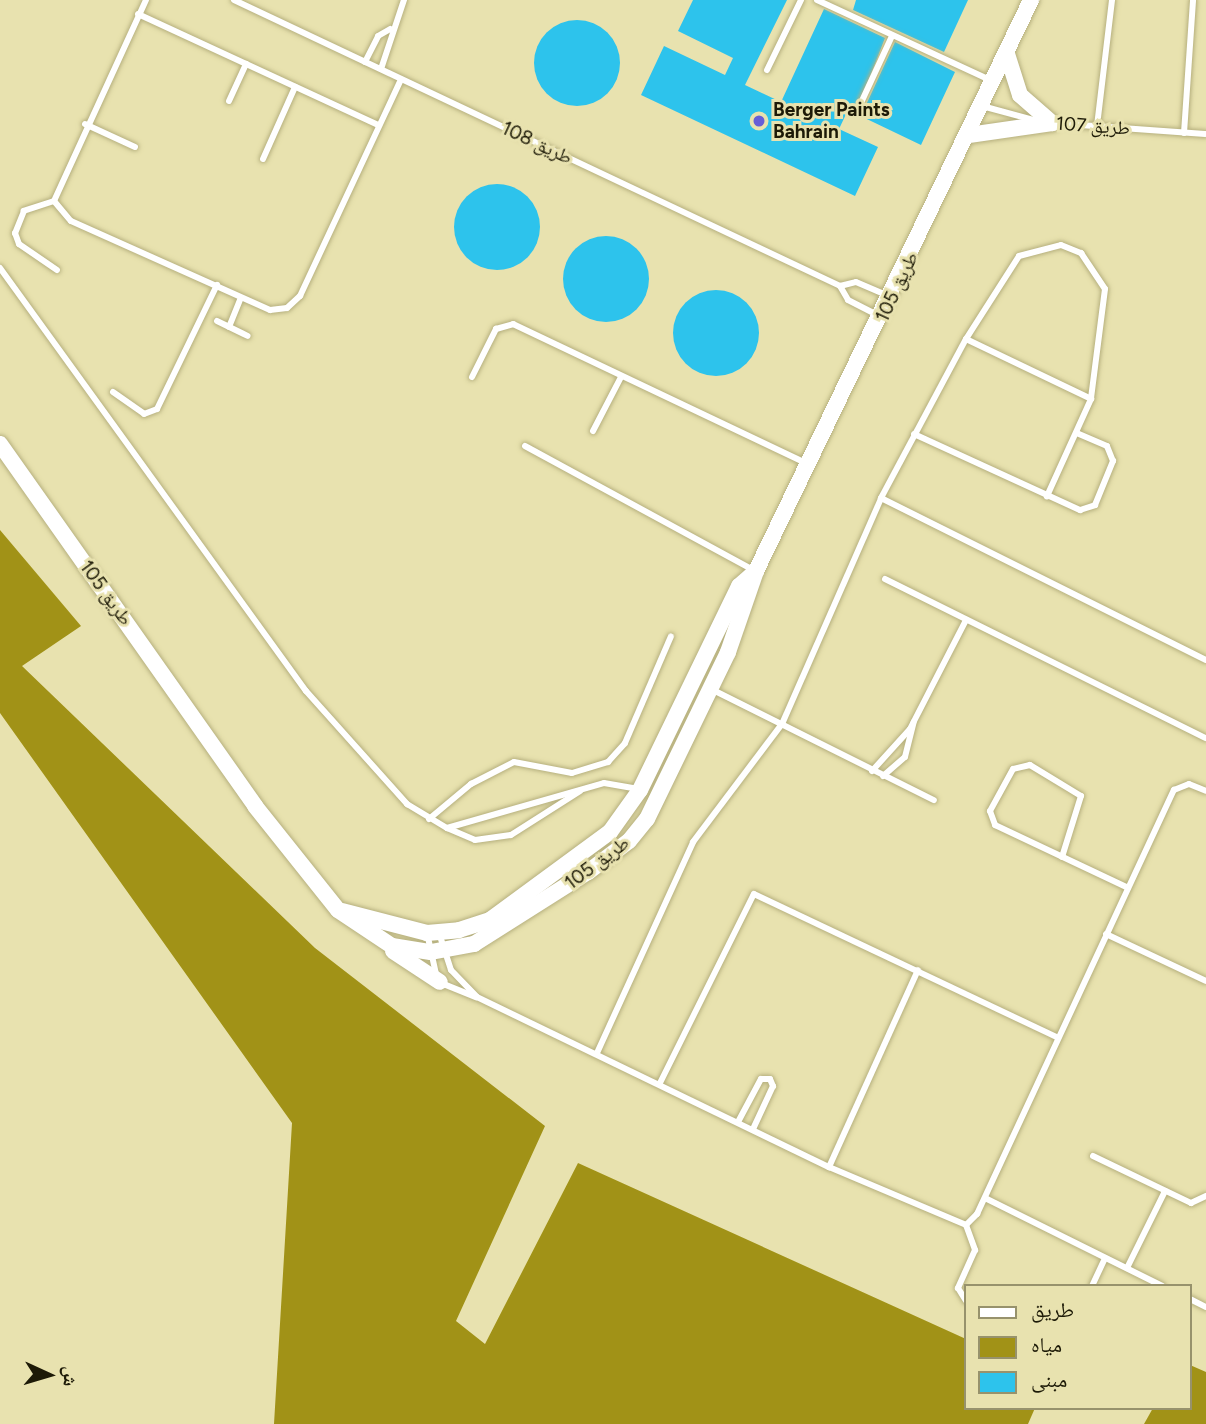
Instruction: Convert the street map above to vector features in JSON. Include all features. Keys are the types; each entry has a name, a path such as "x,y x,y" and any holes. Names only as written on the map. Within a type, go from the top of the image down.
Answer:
{"street":[{"name":"طريق 105","path":"0,444 255,806 338,910 373,939 437,952 474,944 589,872 629,841 657,798 711,689 753,592 756,571 883,317 1031,0"},
{"path":"1007,54 1020,95 1052,123"},
{"path":"969,135 1052,123"},
{"name":"طريق 105","path":"338,910 433,933 490,920 610,832 640,790 739,586 756,571"},
{"path":"685,700 702,707"},
{"path":"640,790 657,798"},
{"path":"373,939 439,982"}],"lane":[{"path":"57,270 19,244 15,233 24,211 54,201 85,124 146,0"},
{"name":"طريق 108","path":"234,0 840,286 848,300 883,317"},
{"path":"381,69 390,29 404,0"},
{"path":"767,70 801,0"},
{"path":"817,0 994,82"},
{"path":"1097,127 1111,0"},
{"path":"1184,133 1193,0"},
{"path":"138,14 378,125"},
{"path":"365,62 378,36 390,29"},
{"path":"860,105 892,36"},
{"path":"229,101 246,64"},
{"path":"54,201 71,221 241,298 278,310 299,296 401,79"},
{"path":"263,159 295,87"},
{"name":"طريق 107","path":"982,106 1052,123 1206,134"},
{"path":"85,124 135,147"},
{"path":"597,1053 702,825 782,724 881,498 914,434 966,339 1019,256 1038,246 1082,253 1105,289 1091,399 1047,496"},
{"path":"0,268 306,691 407,804 429,819 475,840 511,835 588,786"},
{"name":"طريق 108","path":"840,286 856,282 891,298"},
{"path":"113,392 144,414 157,409 217,285"},
{"path":"229,327 241,298"},
{"path":"217,321 248,336"},
{"path":"472,377 502,324 810,465"},
{"path":"966,339 1091,399"},
{"path":"593,431 621,377"},
{"path":"914,434 1080,510 1098,498 1112,453 1077,433"},
{"path":"525,446 756,571"},
{"path":"881,498 1206,660"},
{"path":"885,579 1206,738"},
{"path":"872,771 914,720 965,620"},
{"path":"429,819 471,784 514,762 572,773 608,762 625,743 671,636"},
{"path":"711,689 934,800"},
{"path":"883,776 910,749 914,720"},
{"path":"1062,857 1081,796 1030,765 1013,769 991,819 1062,857 1128,888"},
{"path":"447,828 588,786 618,783 640,790"},
{"path":"966,1225 985,1198 1174,790 1189,784 1206,791"},
{"path":"660,1083 754,894 1058,1038"},
{"path":"433,933 437,952 456,978 477,997"},
{"path":"433,933 439,982 597,1053 829,1167 966,1225 975,1250 958,1288 964,1298"},
{"path":"1107,934 1206,981"},
{"path":"829,1167 918,970"},
{"path":"738,1122 761,1079 770,1079 774,1086 753,1129"},
{"path":"1093,1156 1191,1203 1206,1196"},
{"path":"1127,1268 1165,1191"},
{"path":"985,1198 1159,1284"},
{"path":"1093,1284 1105,1258"}],"water":[{"path":"0,530 81,626 22,666 315,948 545,1126 456,1321 485,1344 578,1163 964,1338 964,1410 1034,1410 1028,1424 274,1424 292,1123 0,713"},
{"path":"1192,1366 1206,1372 1206,1424 1144,1424 1152,1410 1192,1410"}],"building":[{"path":"693,0 787,0 745,85 781,102 824,9 885,38 857,110 865,107 895,42 955,72 921,145 848,110 839,129 878,147 855,196 641,95 664,46 725,75 733,58 678,31"},
{"path":"856,0 968,0 944,52 853,10"},
{"path":"577,20 601,27 613,39 620,63 613,87 601,99 577,106 553,99 541,87 534,63 541,39 553,27"},
{"path":"497,184 521,191 533,203 540,227 533,251 521,263 497,270 473,263 461,251 454,227 461,203 473,191"},
{"path":"606,236 630,243 642,255 649,279 642,303 630,315 606,322 582,315 570,303 563,279 570,255 582,243"},
{"path":"716,290 740,297 752,309 759,333 752,357 740,369 716,376 692,369 680,357 673,333 680,309 692,297"}],"place":[{"name":"Berger Paints Bahrain","path":"759,121"}]}
